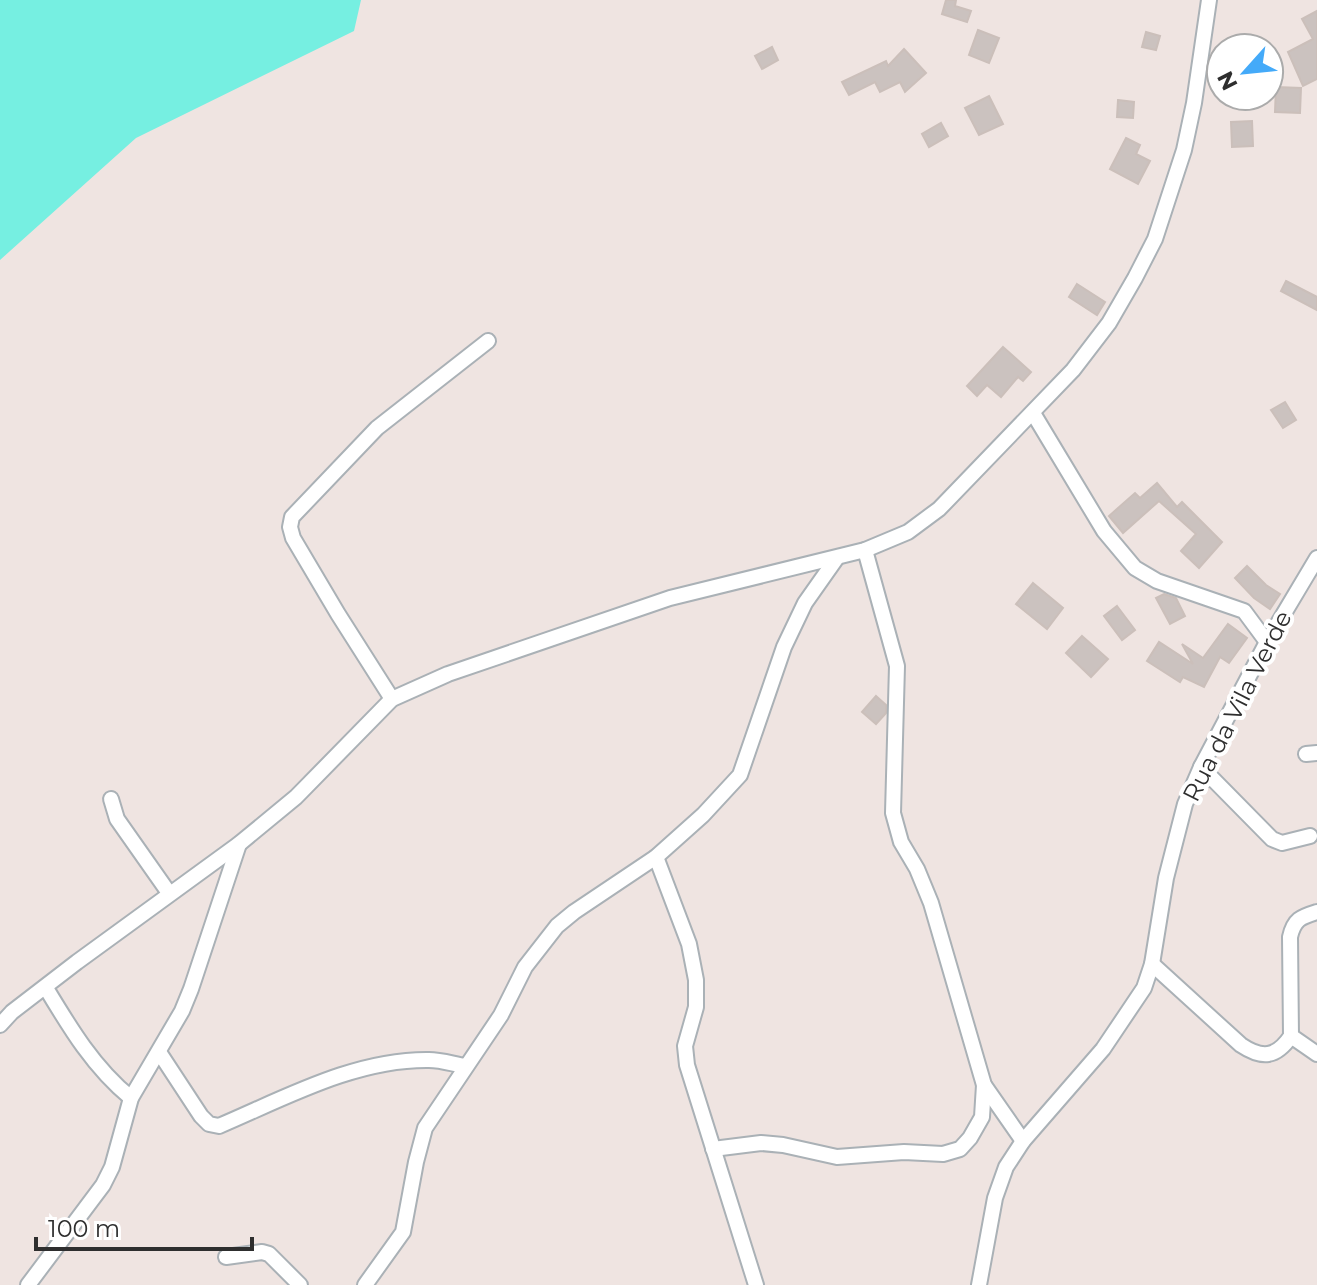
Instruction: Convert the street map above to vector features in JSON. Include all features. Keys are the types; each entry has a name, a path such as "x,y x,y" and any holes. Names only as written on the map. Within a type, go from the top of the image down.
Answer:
{"street":[{"path":"0,1025 12,1012 239,844 296,797 392,699 448,674 670,598 865,550 908,532 939,509 1073,370 1109,323 1155,239 1184,150 1209,0"},
{"path":"392,699 293,538 290,527 292,517 377,428 488,341"},
{"path":"1033,413 1104,531 1135,568 1157,581 1244,611 1267,642"},
{"path":"865,550 897,666 893,813 901,842 917,869 931,903 984,1085 1023,1141"},
{"name":"Rua da Vila Verde","path":"979,1285 995,1198 1006,1167 1023,1141 1103,1049 1144,988 1152,964 1166,878 1185,804 1201,767 1267,642 1317,558"},
{"path":"365,1285 403,1232 425,1128 501,1015 525,967 557,926 656,857 703,815 740,775 784,647 805,603 836,559"},
{"path":"1201,767 1272,839 1282,843 1310,836"},
{"path":"111,799 117,819 169,893"},
{"path":"28,1285 103,1185 112,1167 131,1098 191,989 239,844"},
{"path":"656,857 689,944 696,980 696,1007 685,1046 687,1065 756,1285"},
{"path":"1152,964 1241,1045 1255,1054 1270,1054 1283,1048 1291,1036 1290,937 1293,924 1300,917 1317,912"},
{"path":"46,988 103,1074 131,1098"},
{"path":"1291,1036 1317,1054"},
{"path":"159,1052 201,1116 209,1124 219,1126 349,1072 408,1061 432,1060 465,1066"},
{"path":"713,1149 761,1143 837,1157 904,1152 943,1154 960,1149 970,1138 982,1117 984,1085"},
{"path":"226,1257 269,1254 300,1285"}],"water":[{"path":"0,0 361,0 354,31 136,138 0,260"}],"building":[{"path":"946,0 956,0 955,6 971,11 967,22 942,14"},
{"path":"1317,11 1317,79 1303,86 1288,52 1313,39 1302,19"},
{"path":"978,30 999,38 989,63 969,55"},
{"path":"1146,32 1160,36 1156,50 1142,47"},
{"path":"772,47 778,60 762,69 755,56"},
{"path":"904,49 926,73 905,92 900,82 880,92 875,82 849,95 842,82 886,61 888,66"},
{"path":"1285,87 1301,88 1300,113 1275,112 1285,112"},
{"path":"989,96 1003,124 979,135 965,108"},
{"path":"1118,100 1134,102 1133,118 1117,117"},
{"path":"1252,121 1253,146 1232,147 1231,122"},
{"path":"941,123 948,136 929,147 922,134"},
{"path":"1126,138 1140,145 1136,154 1150,161 1138,184 1110,169"},
{"path":"1286,281 1317,297 1317,310 1281,291"},
{"path":"1077,284 1105,302 1097,315 1069,297"},
{"path":"1003,347 1031,372 1023,381 1018,377 1001,397 987,385 977,396 967,386"},
{"path":"1285,402 1296,420 1283,428 1271,410"},
{"path":"1157,483 1177,507 1182,502 1222,542 1199,568 1181,551 1196,534 1159,501 1123,533 1109,516 1135,493 1140,498"},
{"path":"1247,566 1280,594 1270,609 1235,578"},
{"path":"1033,583 1063,608 1047,629 1016,604"},
{"path":"1164,594 1176,598 1185,616 1170,624 1156,598"},
{"path":"1117,606 1135,630 1122,640 1104,616"},
{"path":"1228,624 1247,638 1229,663 1220,657 1204,687 1183,677 1180,682 1147,661 1159,642 1193,664 1182,644 1203,658"},
{"path":"1082,636 1108,659 1091,677 1066,653"},
{"path":"876,696 886,705 886,713 876,724 862,712"}]}
